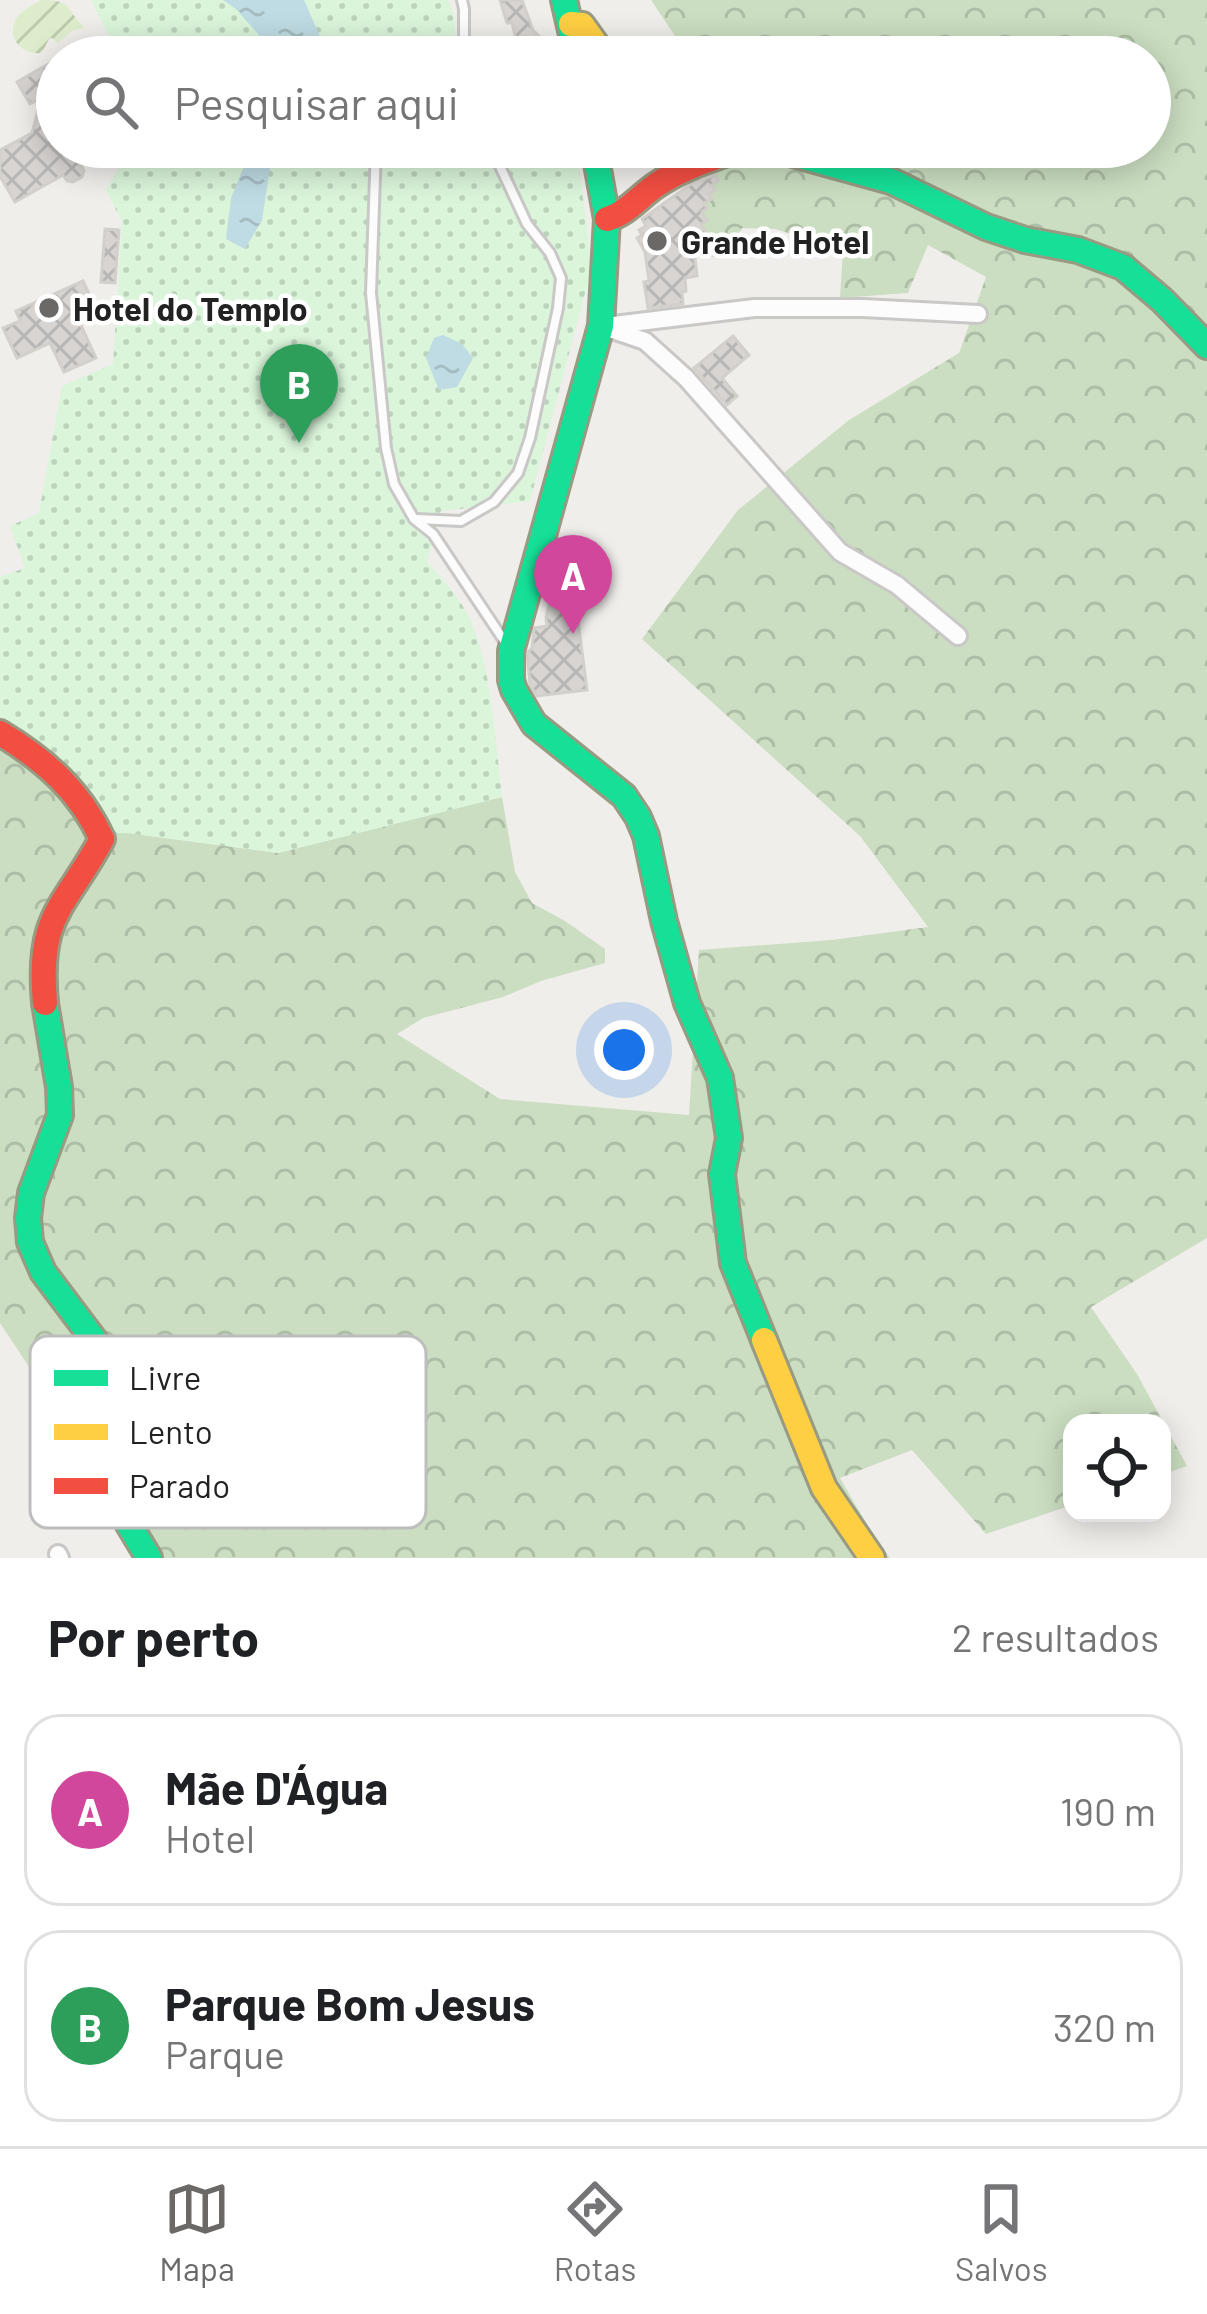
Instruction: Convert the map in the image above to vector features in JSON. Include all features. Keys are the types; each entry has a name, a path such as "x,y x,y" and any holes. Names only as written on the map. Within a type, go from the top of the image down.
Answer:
{"main road":[{"path":"567,12 590,36"},
{"path":"598,168 607,219 602,326 510,670 514,690 534,724 624,796 646,836 687,1003 720,1078 729,1138 722,1174 733,1263 824,1487 872,1558"},
{"path":"607,219 620,215 686,168"},
{"path":"842,168 891,182 986,227 1124,267 1207,346"},
{"path":"0,733 30,750 80,795 102,839 55,910 45,944 47,1024 59,1090 59,1123 41,1163 26,1220 34,1254 91,1336"},
{"path":"132,1528 148,1558"}],"street":[{"path":"602,326 754,308 979,314"},
{"path":"602,326 645,340 686,378 840,552 896,585 958,636"}],"lane":[{"path":"462,0 463,36"},
{"path":"375,168 371,293 394,484 414,519 433,534 512,651"},
{"path":"414,519 461,521 494,502 518,473 530,438 561,278 550,253 526,224 501,168"}],"green space":[{"path":"41,0 52,0 64,4 85,28 66,36 36,36 35,53 15,40 13,27 21,13"},
{"path":"91,0 448,0 456,36 109,36"},
{"path":"651,0 1207,0 1207,1238 1091,1307 1159,1414 1063,1414 1063,1508 986,1534 912,1450 840,1478 890,1558 133,1558 121,1528 426,1528 426,1336 30,1336 30,1368 0,1323 0,747 70,794 96,833 278,853 502,797 515,872 532,903 605,949 605,963 423,1018 397,1034 500,1099 689,1115 699,950 928,927 860,836 642,639 738,510 849,420 959,353 986,277 928,245 908,293 840,298 843,250 775,229 742,228 726,257 701,256 706,232 701,224 707,220 704,203 712,199 712,185 718,181 712,171 1171,168 1171,36 675,36"},
{"path":"119,168 579,168 590,274 530,501 441,511 427,562 461,603 475,631 489,691 502,797 278,853 96,833 70,794 0,747 0,577 25,568 10,526 39,513 62,386 113,364 122,222 106,190"},
{"path":"1171,1437 1187,1466 1171,1472"}],"water":[{"path":"223,0 304,0 320,36 260,36"},
{"path":"243,168 270,168 262,220 245,249 226,239 231,198"},
{"path":"443,335 462,344 473,358 457,387 439,390 426,358 434,338"}],"building":[{"path":"500,0 522,0 539,36 515,36 512,23 507,23"},
{"path":"36,71 36,101 30,104 17,82"},
{"path":"36,118 36,168 84,171 73,182 63,175 15,202 0,176 0,150 32,133"},
{"name":"Grande Hotel","path":"715,175 718,181 709,194 712,199 704,203 707,208 702,212 706,232 693,241 697,276 685,278 683,304 648,308 645,252 637,238 646,226 642,219 691,184"},
{"path":"105,229 119,230 115,283 101,282"},
{"path":"83,281 93,302 74,310 96,358 64,372 50,343 17,358 3,328 20,321 16,311"},
{"path":"733,336 749,355 722,378 737,396 727,405 694,368"},
{"path":"558,570 580,578 569,621 578,620 587,690 537,696 530,685 527,653 534,628 547,626"}],"traffic: fast":[{"path":"564,0 572,36"},
{"path":"598,168 607,219 601,326 511,651 511,680 534,724 624,796 646,836 687,1003 720,1078 729,1138 722,1174 733,1263 764,1340"},
{"path":"844,168 891,181 986,227 1078,250 1123,267 1207,346"},
{"path":"45,1003 60,1115 31,1193 30,1242 43,1272 91,1336"},
{"path":"131,1528 149,1558"}],"traffic: slow":[{"path":"571,24 582,25 590,36"},
{"path":"764,1340 824,1488 872,1558"}],"traffic: jam":[{"path":"607,219 688,168"},
{"path":"0,733 60,778 102,839 50,930 45,950 45,1003"}],"place":[{"name":"Grande Hotel","path":"657,241"},
{"name":"Hotel do Templo","path":"49,308"},
{"name":"Parque Bom Jesus","path":"299,443"},
{"name":"Mãe D'Água","path":"573,634"}]}
